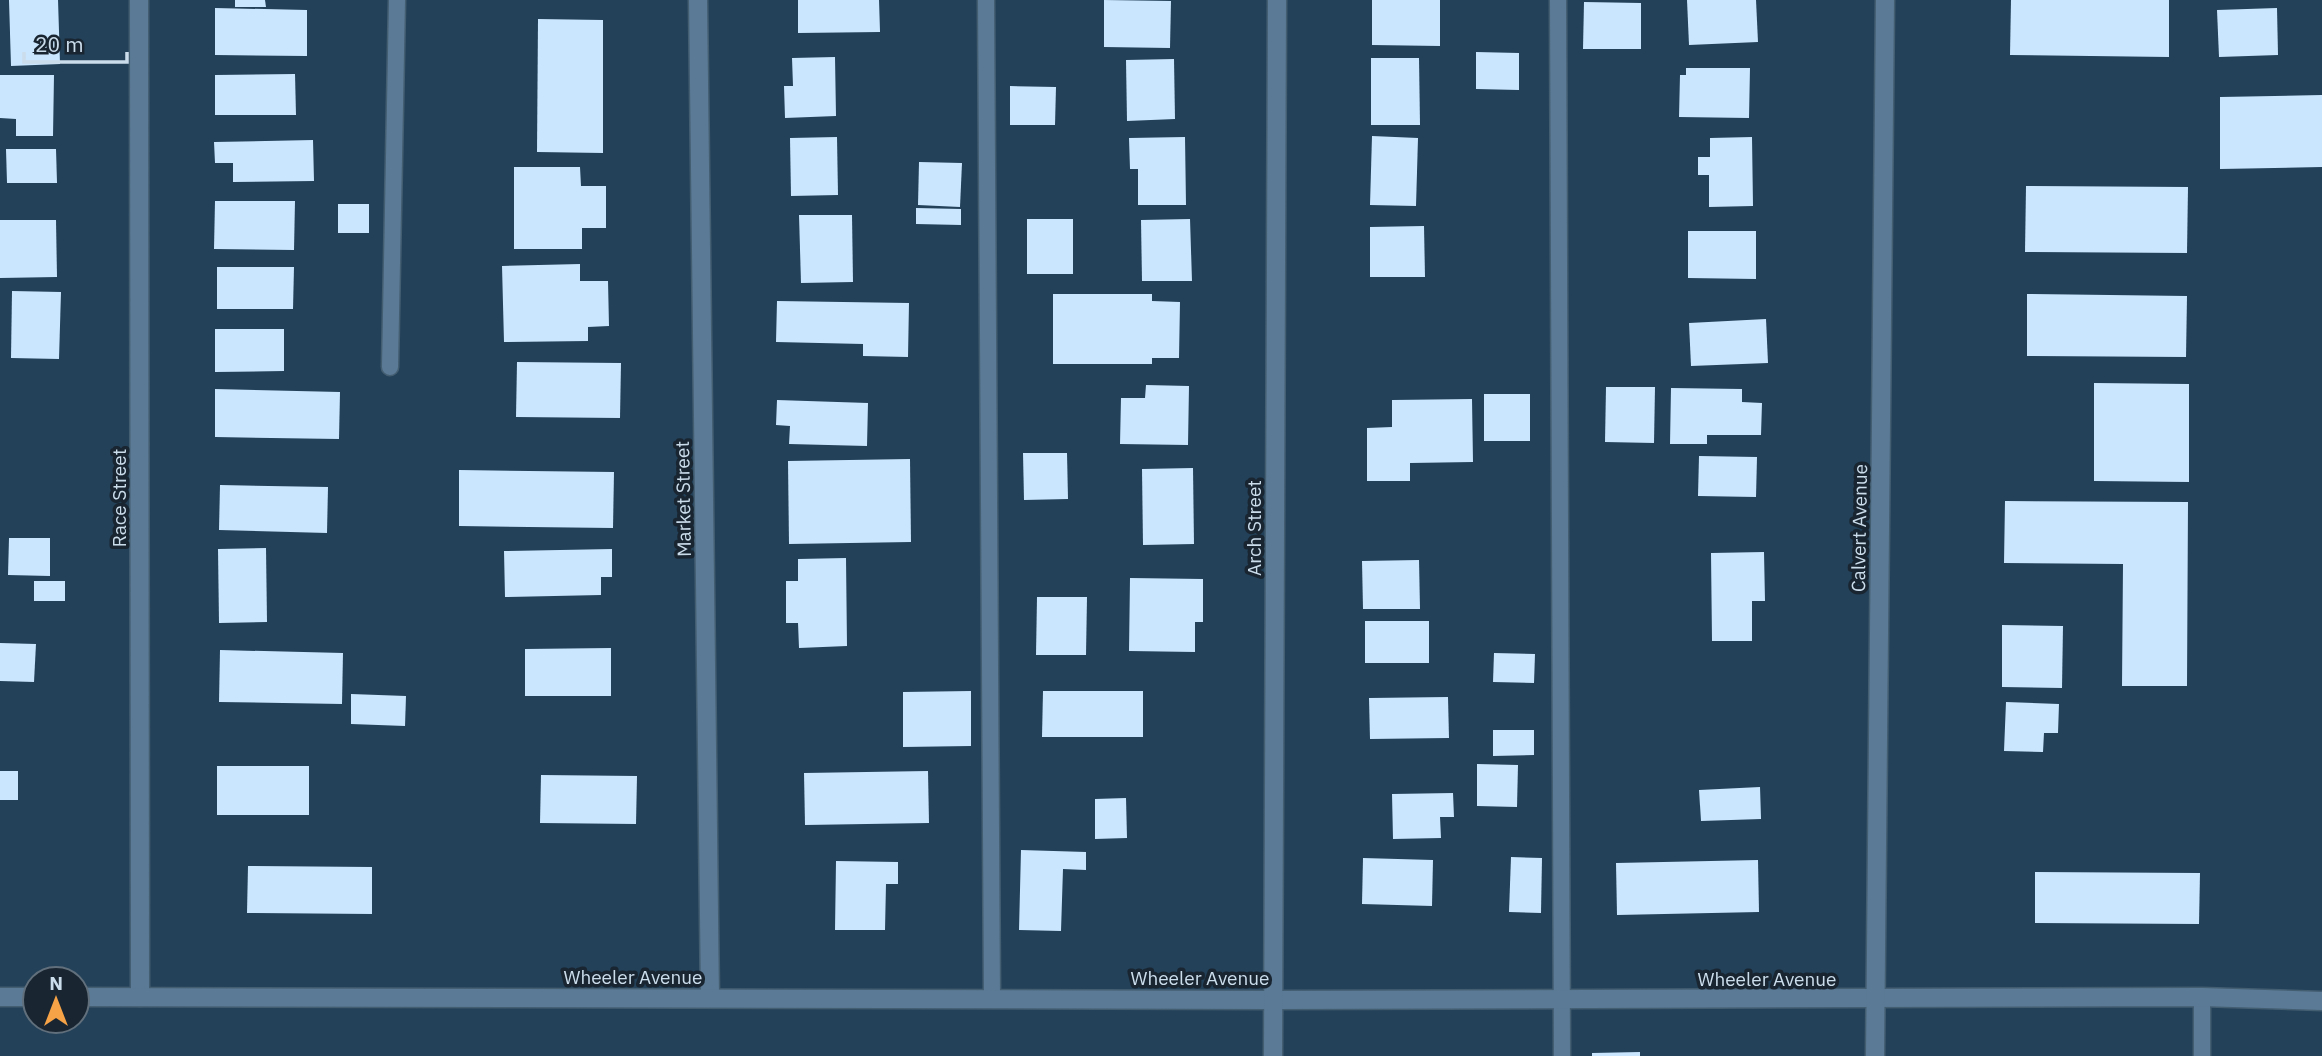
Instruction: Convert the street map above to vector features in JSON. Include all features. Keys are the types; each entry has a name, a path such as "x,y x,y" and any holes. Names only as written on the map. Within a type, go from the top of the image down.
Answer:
{"street":[{"name":"Race Street","path":"139,0 140,997"},
{"name":"Market Street","path":"698,0 710,998"},
{"name":"Arch Street","path":"1273,1056 1277,0"},
{"name":"Calvert Avenue","path":"1875,1056 1885,0"},
{"path":"0,997 21,997"},
{"name":"Wheeler Avenue","path":"91,997 1273,1000 2202,997 2322,1001"}],"lane":[{"path":"390,367 397,0"},
{"path":"986,0 992,998"},
{"path":"1558,0 1562,1056"},
{"path":"2202,997 2202,1056"}],"building":[{"path":"9,0 58,0 60,64 11,66"},
{"path":"235,0 265,0 266,7 235,7"},
{"path":"798,0 879,0 880,32 798,33"},
{"path":"1104,0 1171,1 1170,48 1104,47"},
{"path":"1372,0 1440,0 1440,46 1372,45"},
{"path":"1687,0 1756,0 1758,42 1689,45"},
{"path":"2011,0 2169,0 2169,57 2010,55"},
{"path":"1584,2 1641,3 1641,49 1583,49"},
{"path":"215,8 307,10 307,56 215,55"},
{"path":"2277,8 2278,55 2219,57 2217,10"},
{"path":"538,19 603,20 603,153 537,152"},
{"path":"1476,52 1519,53 1519,90 1476,89"},
{"path":"835,57 836,116 785,118 784,86 793,86 792,58"},
{"path":"1371,58 1419,58 1420,125 1371,125"},
{"path":"1174,59 1175,119 1127,121 1126,60"},
{"path":"1686,68 1750,68 1749,118 1679,117 1680,75 1686,75"},
{"path":"295,74 296,115 215,115 215,75"},
{"path":"0,75 54,75 53,136 16,136 16,119 0,118"},
{"path":"1010,86 1056,87 1055,125 1010,125"},
{"path":"2322,95 2322,167 2220,169 2220,97"},
{"path":"1372,136 1418,138 1416,206 1370,205"},
{"path":"837,137 838,195 791,196 790,138"},
{"path":"1185,137 1186,205 1138,205 1138,169 1130,169 1129,138"},
{"path":"1752,137 1753,206 1709,207 1709,175 1698,175 1698,157 1710,157 1710,138"},
{"path":"313,140 314,181 233,182 233,163 215,163 214,142"},
{"path":"6,149 56,149 57,183 7,183"},
{"path":"919,162 962,163 960,207 918,205"},
{"path":"514,167 580,167 581,186 606,186 606,228 582,228 582,249 514,249"},
{"path":"2026,186 2188,187 2187,253 2025,252"},
{"path":"215,201 295,201 294,250 214,249"},
{"path":"338,204 369,204 369,233 338,233"},
{"path":"916,208 961,209 961,225 916,224"},
{"path":"799,215 852,215 853,282 801,283"},
{"path":"1027,219 1073,219 1073,274 1027,274"},
{"path":"1190,219 1192,281 1142,281 1141,220"},
{"path":"0,220 56,220 57,277 0,278"},
{"path":"1424,226 1425,277 1370,277 1370,227"},
{"path":"1688,231 1756,231 1756,279 1688,278"},
{"path":"580,264 580,281 608,281 609,326 588,327 588,341 504,342 502,266"},
{"path":"217,267 294,267 293,309 217,309"},
{"path":"12,291 61,292 59,359 11,358"},
{"path":"1053,294 1152,294 1152,301 1180,302 1179,358 1152,358 1152,364 1053,364"},
{"path":"2027,294 2187,296 2186,357 2027,356"},
{"path":"777,301 909,303 908,357 863,356 863,344 776,342"},
{"path":"1766,319 1768,363 1691,366 1689,323"},
{"path":"215,329 284,329 284,371 215,372"},
{"path":"517,362 621,363 620,418 516,417"},
{"path":"2094,383 2189,384 2189,482 2094,481"},
{"path":"1146,385 1189,386 1188,445 1120,444 1121,398 1145,398"},
{"path":"1606,387 1655,387 1654,443 1605,442"},
{"path":"1671,388 1742,389 1742,402 1762,403 1761,435 1707,435 1707,444 1670,444"},
{"path":"215,389 340,392 339,439 215,437"},
{"path":"1484,394 1530,394 1530,441 1484,441"},
{"path":"1472,399 1473,462 1410,463 1410,481 1367,481 1367,428 1392,427 1392,400"},
{"path":"777,400 868,403 867,446 789,444 790,426 776,425"},
{"path":"1023,453 1067,453 1068,499 1024,500"},
{"path":"1699,456 1757,457 1756,497 1698,496"},
{"path":"910,459 911,542 789,544 788,461"},
{"path":"1193,468 1194,544 1143,545 1142,469"},
{"path":"459,470 614,472 613,528 459,526"},
{"path":"220,485 328,487 327,533 219,530"},
{"path":"2005,501 2188,502 2187,686 2122,686 2123,564 2004,563"},
{"path":"9,538 50,538 50,576 8,575"},
{"path":"266,548 267,622 219,623 218,549"},
{"path":"612,549 612,577 601,577 601,595 505,597 504,551"},
{"path":"1764,552 1765,601 1752,601 1752,641 1712,641 1711,553"},
{"path":"846,558 847,646 799,648 798,623 786,623 786,581 798,581 798,559"},
{"path":"1419,560 1420,609 1363,609 1362,561"},
{"path":"1130,578 1203,579 1203,622 1195,622 1195,652 1129,651"},
{"path":"34,581 65,581 65,601 34,601"},
{"path":"1037,597 1087,597 1086,655 1036,655"},
{"path":"1365,621 1429,621 1429,663 1365,663"},
{"path":"2002,625 2063,626 2062,688 2002,687"},
{"path":"0,643 36,644 34,682 0,681"},
{"path":"611,648 611,696 525,696 525,649"},
{"path":"220,650 343,653 342,704 219,702"},
{"path":"1494,653 1535,654 1534,683 1493,682"},
{"path":"971,691 971,746 903,747 903,692"},
{"path":"1043,691 1143,691 1143,737 1042,737"},
{"path":"351,694 406,696 405,726 351,724"},
{"path":"1448,697 1449,738 1370,739 1369,698"},
{"path":"2006,702 2059,704 2058,733 2044,733 2043,752 2004,751"},
{"path":"1493,730 1534,730 1534,755 1493,756"},
{"path":"1477,764 1518,765 1517,807 1477,806"},
{"path":"217,766 309,766 309,815 217,815"},
{"path":"0,771 18,771 18,800 0,800"},
{"path":"928,771 929,823 805,825 804,773"},
{"path":"541,775 637,776 636,824 540,823"},
{"path":"1760,787 1761,819 1701,821 1699,790"},
{"path":"1453,793 1454,817 1440,817 1441,838 1393,839 1392,794"},
{"path":"1126,798 1127,838 1095,839 1095,799"},
{"path":"1021,850 1086,852 1086,870 1063,869 1061,931 1019,930"},
{"path":"1511,857 1542,858 1541,913 1509,912"},
{"path":"1363,858 1433,860 1432,906 1362,904"},
{"path":"1758,860 1759,912 1617,915 1616,863"},
{"path":"836,861 898,862 898,884 886,884 885,930 835,930"},
{"path":"248,866 372,867 372,914 247,913"},
{"path":"2035,872 2200,873 2199,924 2035,923"},
{"path":"1640,1052 1640,1056 1592,1056 1592,1053"}]}
